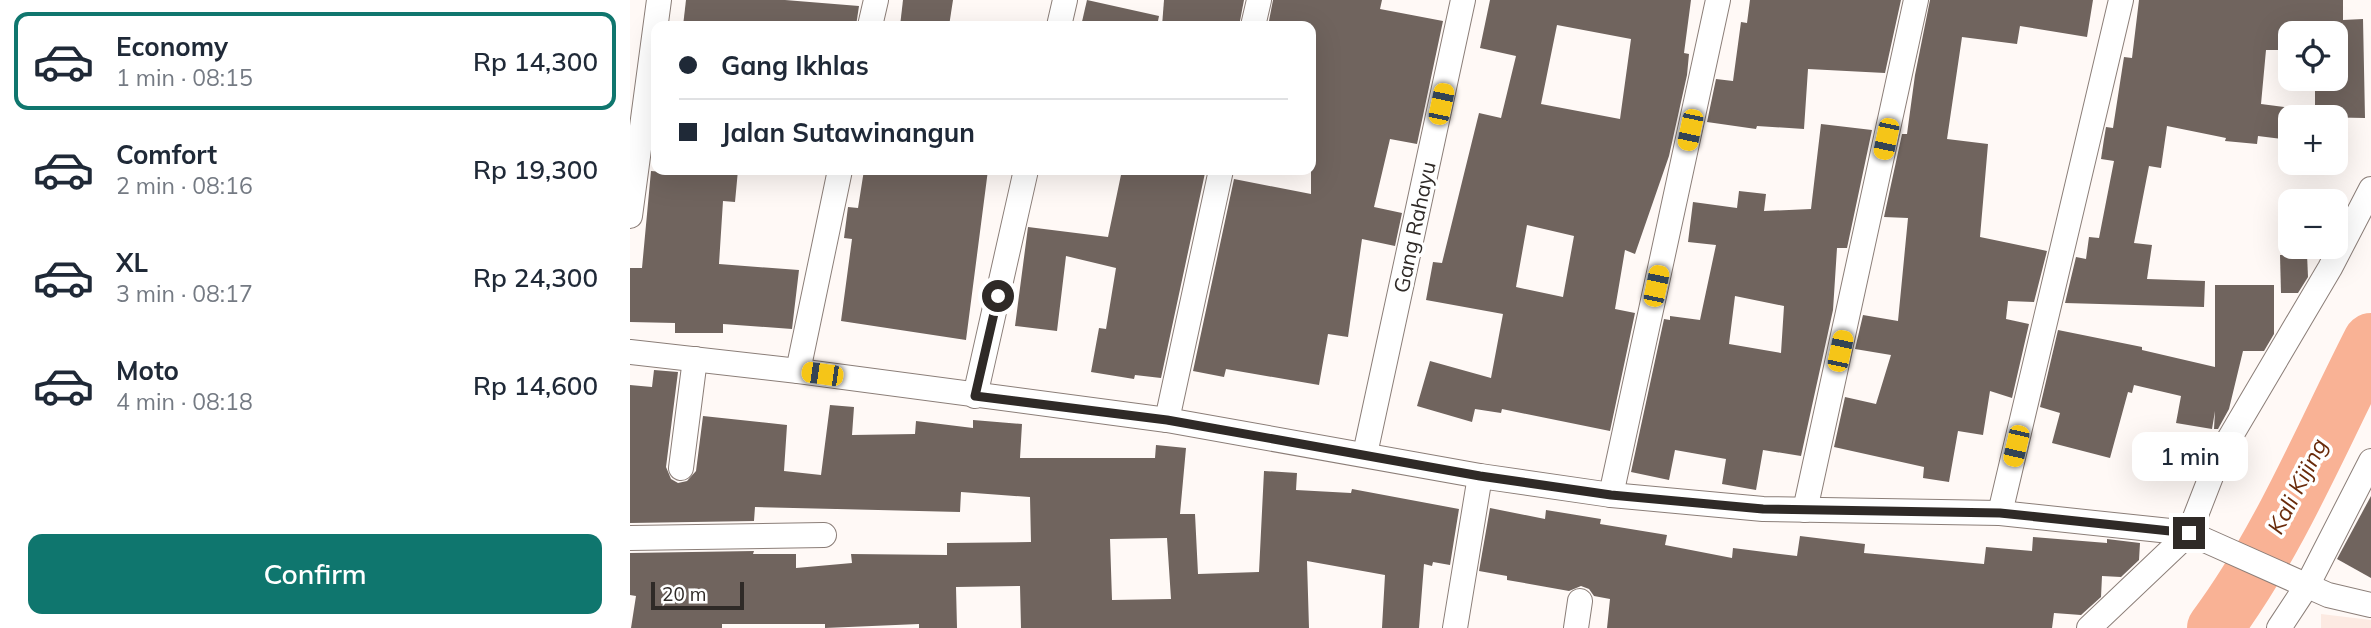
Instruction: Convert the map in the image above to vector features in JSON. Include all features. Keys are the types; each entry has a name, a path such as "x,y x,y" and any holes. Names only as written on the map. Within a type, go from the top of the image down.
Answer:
{"street":[{"path":"656,21 659,0"},
{"path":"871,21 876,0"},
{"path":"1060,21 1065,0"},
{"path":"1254,21 1259,0"},
{"name":"Gang Rahayu","path":"1365,454 1463,0"},
{"path":"1611,495 1718,0"},
{"path":"1805,510 1916,0"},
{"path":"2000,513 2121,0"},
{"path":"630,216 651,60"},
{"path":"799,371 839,175"},
{"path":"975,396 1025,175"},
{"path":"1167,420 1220,175"},
{"path":"2089,628 2195,536 2219,456 2330,268 2371,189"},
{"path":"630,352 799,371 1167,420 1480,476 1611,495 1805,510 2000,513 2195,536 2328,595 2371,605"},
{"path":"681,468 695,359"},
{"path":"2279,628 2308,584 2371,461"},
{"path":"1455,628 1480,476"},
{"path":"630,538 824,535"},
{"path":"1576,628 1580,601"}],"shaded area":[{"path":"2321,614 2371,620 2371,628 2321,628"}],"building":[{"path":"686,0 785,0 859,6 857,21 684,21"},
{"path":"903,0 953,0 950,21 901,21"},
{"path":"1087,0 1159,16 1158,21 1082,21"},
{"path":"1164,0 1244,0 1240,21 1162,21"},
{"path":"1273,0 1382,0 1380,9 1443,21 1417,144 1390,139 1374,207 1402,213 1395,246 1362,239 1348,337 1328,334 1319,385 1226,369 1224,377 1193,371 1234,179 1311,194 1311,175 1316,175 1316,21 1269,21"},
{"path":"1490,0 1691,0 1684,53 1689,54 1687,75 1669,156 1635,254 1625,250 1615,309 1635,313 1610,431 1502,409 1501,413 1475,409 1472,422 1417,406 1430,361 1491,378 1503,314 1426,300 1433,262 1442,263 1479,113 1501,118 1516,56 1480,48","holes":["1557,25 1631,39 1620,119 1541,104","1527,225 1574,236 1563,297 1516,287"]},
{"path":"1750,0 1901,0 1885,73 1808,69 1804,129 1757,126 1756,129 1707,122 1716,79 1733,81 1741,22 1747,23"},
{"path":"1930,0 2093,0 2087,37 2020,26 2017,44 1962,37 1947,139 1988,144 1980,237 2047,251 2034,302 2008,301 2006,319 2029,324 2012,398 1990,391 1983,435 1958,431 1949,482 1923,478 1924,467 1834,447 1845,397 1876,404 1891,355 1855,349 1863,315 1898,321 1908,218 1884,217 1902,134 1907,134"},
{"path":"2139,0 2343,0 2343,20 2363,19 2365,118 2348,118 2348,105 2315,105 2315,91 2348,91 2348,21 2278,21 2278,50 2266,50 2261,104 2278,106 2278,138 2258,136 2257,144 2225,141 2226,138 2167,126 2161,168 2149,166 2134,243 2152,245 2147,279 2205,281 2204,307 2065,303 2076,257 2086,259 2089,237 2099,238 2114,161 2101,159 2106,127 2113,128 2124,57 2132,58"},
{"path":"1821,124 1872,130 1847,248 1837,248 1833,310 1801,456 1763,450 1756,490 1722,484 1726,459 1675,450 1669,480 1631,472 1664,319 1670,320 1670,316 1700,320 1716,245 1688,242 1693,202 1737,208 1739,191 1766,194 1764,211 1811,209","holes":["1735,296 1784,306 1781,353 1729,344"]},
{"path":"651,171 651,175 738,175 735,202 723,201 719,264 799,270 792,329 723,324 723,333 675,333 675,323 630,322 630,268 642,268"},
{"path":"863,175 987,175 966,340 841,321 852,239 844,238 848,207 858,208"},
{"path":"1121,175 1205,175 1161,378 1135,375 1134,379 1091,372 1099,328 1106,329 1116,268 1066,256 1057,331 1015,326 1028,227 1108,237"},
{"path":"2280,259 2307,259 2308,277 2298,293 2281,293"},
{"path":"2215,285 2274,285 2274,334 2264,351 2243,351 2229,409 2218,429 2214,429 2215,411 2212,429 2176,423 2181,396 2134,385 2132,393 2128,392 2110,458 2052,443 2060,413 2040,407 2058,330 2142,347 2142,350 2215,367"},
{"path":"654,370 678,372 666,467 671,479 678,483 687,481 696,471 703,416 787,425 784,471 821,475 830,405 854,407 852,435 915,434 916,421 973,428 973,420 1022,424 1020,458 1155,458 1156,445 1186,448 1180,514 1195,514 1198,574 1259,572 1264,471 1297,473 1296,490 1351,493 1352,489 1459,509 1450,565 1433,562 1432,566 1424,564 1419,628 1382,628 1385,575 1307,561 1309,628 1021,628 1020,586 956,587 957,628 919,628 919,624 825,628 825,624 722,624 722,628 631,628 636,596 630,595 630,553 754,551 753,554 796,554 796,568 852,563 851,554 947,555 947,543 1031,542 1030,497 961,492 960,512 755,507 754,521 630,523 630,385 652,387","holes":["1167,538 1171,599 1112,600 1110,539"]},
{"path":"2371,496 2371,578 2337,559"},
{"path":"1490,508 1545,519 1546,510 1601,519 1600,524 1667,535 1665,545 1732,558 1733,548 1797,556 1800,536 1865,544 1864,553 1984,564 1986,547 2032,551 2033,537 2107,543 2107,539 2140,543 2139,560 2121,577 2102,576 2101,597 2081,615 2054,613 2052,628 1607,628 1610,599 1594,596 1589,589 1581,586 1569,591 1507,580 1507,576 1479,571"}],"waterway":[{"name":"Kali Kijing","path":"2215,628 2238,595 2279,525 2371,341"}],"route":[{"path":"998,296 975,396 1167,420 1480,476 1611,495 1763,509 2000,513 2189,533"}]}
